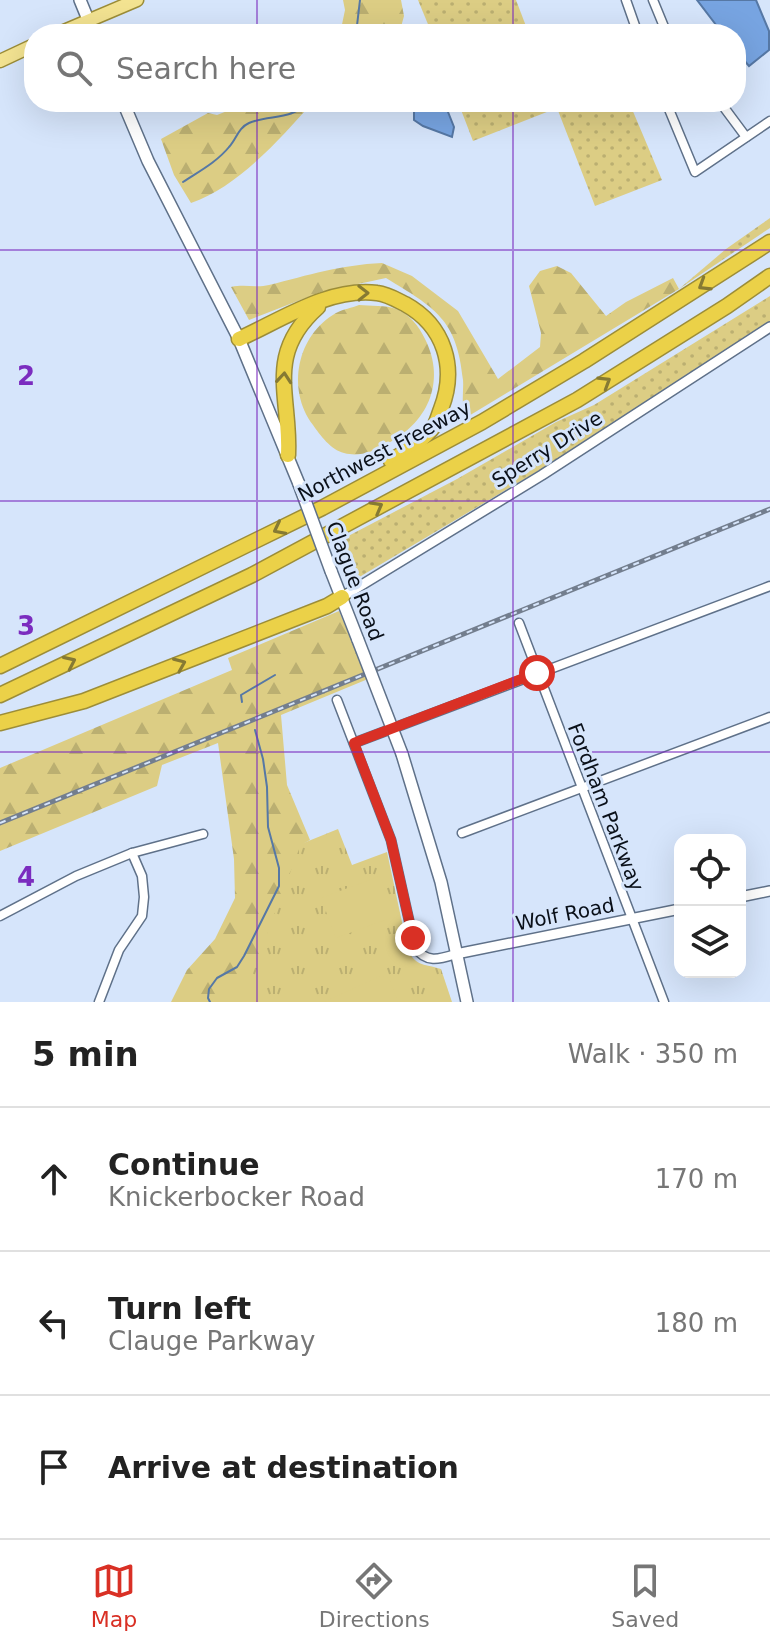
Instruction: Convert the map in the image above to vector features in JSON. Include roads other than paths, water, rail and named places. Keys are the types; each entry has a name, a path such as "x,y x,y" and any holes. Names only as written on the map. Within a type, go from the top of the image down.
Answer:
{"highway":[{"name":"Northwest Freeway","path":"0,666 330,503 482,422 770,242"},
{"path":"0,695 252,575 577,400 770,276"},
{"path":"239,339 326,299 346,294 378,293 419,312 436,332 447,355 449,379 434,426 404,453 362,478 330,503"},
{"path":"288,455 289,436 282,393 286,350 308,316 326,299"},
{"path":"0,723 97,696 327,606 342,597"}],"main road":[{"path":"80,0 89,24"},
{"path":"77,24 137,0"},
{"path":"0,61 24,50"},
{"name":"Clague Road","path":"127,112 148,161 239,339 288,455 402,754 441,882 467,1002"}],"street":[{"path":"626,0 634,24"},
{"path":"653,0 663,24"},
{"path":"670,112 695,172 770,121"},
{"path":"727,112 746,137"},
{"name":"Sperry Drive","path":"342,597 542,475 770,327"},
{"path":"354,743 770,586"},
{"name":"Fordham Parkway","path":"519,623 664,1002"},
{"path":"337,700 391,840 415,947 421,955 432,960 456,954"},
{"path":"462,833 770,717"},
{"path":"0,916 76,876 132,853 203,834"},
{"path":"99,1002 119,950 142,916 142,876 132,853"},
{"path":"746,896 770,891"},
{"name":"Wolf Road","path":"456,954 674,910"}],"water":[{"path":"697,0 756,0 769,31 769,50 749,66 746,63 746,24 715,24"},
{"path":"414,112 448,112 454,127 452,137 423,126 414,120"}],"waterway":[{"path":"357,24 360,0"},
{"path":"183,182 219,157 245,125 295,112"},
{"path":"242,702 241,695 275,675"},
{"path":"210,1002 209,989 217,978 237,967 279,886 279,868 268,827 263,759 255,730"}],"railway":[{"path":"0,823 770,509"}]}
